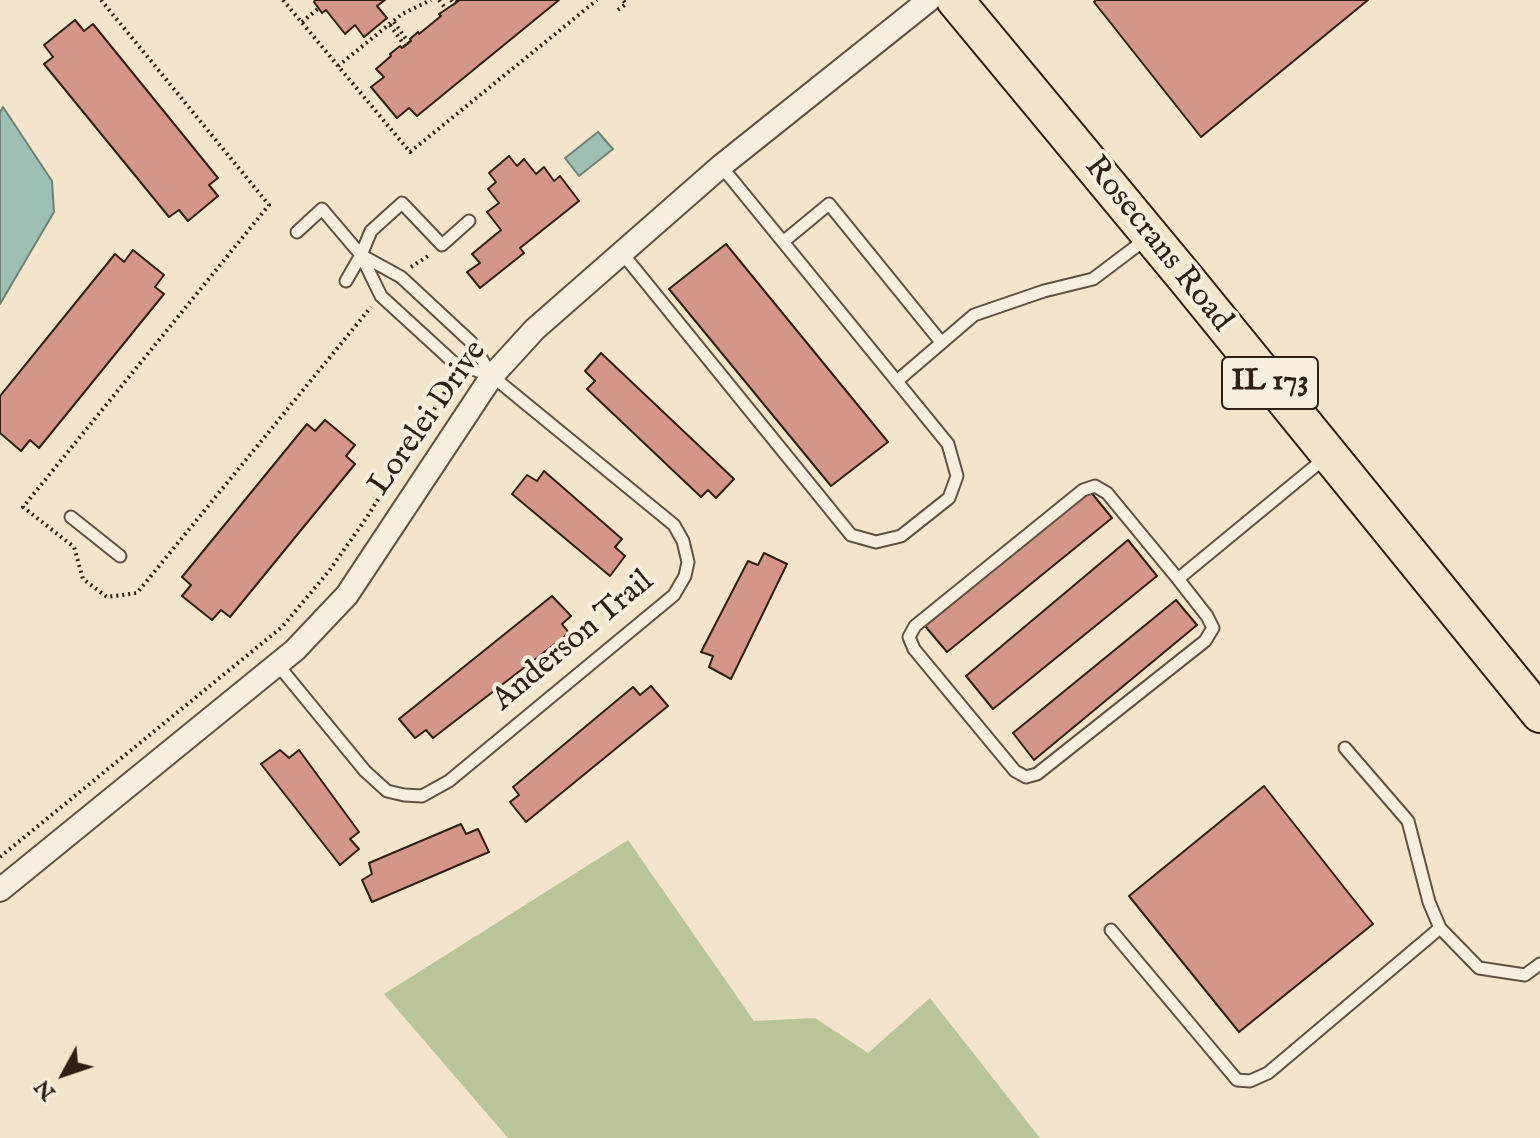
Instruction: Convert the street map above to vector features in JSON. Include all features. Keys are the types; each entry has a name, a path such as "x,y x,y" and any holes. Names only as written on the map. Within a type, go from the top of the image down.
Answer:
{"main road":[{"name":"Rosecrans Road","path":"955,0 1540,714"}],"street":[{"name":"Lorelei Drive","path":"0,890 295,650 347,595 492,376 535,329 721,166 929,0"}],"lane":[{"path":"622,253 851,535 876,542 901,536 949,498 957,476 948,444 721,166"},
{"path":"346,281 371,231 402,203 442,245 469,221"},
{"path":"783,242 829,204 941,342"},
{"path":"297,232 322,209 361,255 381,296 453,362 492,376"},
{"path":"897,381 974,315 1044,291 1093,279 1150,236"},
{"path":"361,255 401,277 471,342 492,376"},
{"name":"Anderson Trail","path":"278,665 365,771 387,791 422,796 449,781 674,595 685,576 688,562 683,541 674,525 492,376"},
{"path":"1178,579 1329,455"},
{"path":"1095,486 1107,493 1178,579 1213,628 1205,641 1037,774 1026,777 1015,771 914,649 909,637 915,626 1023,538 1083,490 1095,486"},
{"path":"71,517 120,556"},
{"path":"1345,748 1408,821 1429,902 1440,928 1479,968 1525,975 1540,964"},
{"path":"1111,930 1237,1080 1250,1081 1268,1073 1440,928"}],"path":[{"path":"101,0 269,205 23,507 74,547 83,579 107,597 137,593 381,296"},
{"path":"283,0 410,152 597,0"},
{"path":"410,0 416,7"},
{"path":"338,66 391,23 431,0"},
{"path":"439,0 446,9"},
{"path":"618,10 626,4 623,0"},
{"path":"302,22 319,8"},
{"path":"391,23 407,44"},
{"path":"401,277 442,245"},
{"path":"0,857 282,627 329,571 359,528 455,376"}],"shaded area":[{"path":"3,107 52,181 54,212 0,304 0,112"},
{"path":"598,132 613,149 579,176 565,158"},
{"path":"628,840 754,1021 815,1018 868,1053 930,998 1040,1138 508,1138 384,994"}],"building":[{"path":"315,0 385,0 377,6 387,18 364,37 355,25 345,34 326,10 322,13"},
{"path":"460,0 559,0 417,116 409,108 397,118 371,87 384,77 376,69 390,54 405,46 418,32 441,16 439,14"},
{"path":"1368,0 1201,137 1094,2"},
{"path":"75,20 84,31 93,24 218,178 209,185 218,196 188,221 179,210 169,217 44,64 53,57 44,45"},
{"path":"509,156 517,166 524,159 536,174 544,167 554,181 560,176 579,201 520,248 524,253 480,288 467,272 480,263 472,254 501,230 487,212 499,203 488,189 496,182 489,173"},
{"path":"726,244 888,442 831,486 669,289"},
{"path":"133,250 164,275 155,287 164,294 39,448 30,440 21,451 0,433 0,396 115,254 124,262"},
{"path":"601,353 734,479 716,498 708,490 701,497 587,389 595,381 585,371"},
{"path":"325,420 355,445 346,456 355,464 230,617 221,610 212,620 182,596 191,585 182,577 307,424 315,431"},
{"path":"544,471 622,539 615,547 625,556 610,576 512,494 527,475 537,481"},
{"path":"1090,491 1112,518 947,652 925,626"},
{"path":"1128,540 1157,576 993,709 966,676"},
{"path":"764,553 787,564 731,679 709,667 713,656 701,652 748,561 758,565"},
{"path":"552,596 571,616 562,624 569,633 433,738 426,730 415,738 399,719"},
{"path":"1176,600 1197,625 1034,760 1013,733"},
{"path":"651,686 668,706 526,822 510,802 519,795 513,787 633,687 640,695"},
{"path":"280,750 289,758 299,750 359,832 350,839 359,849 340,865 261,764"},
{"path":"1264,786 1373,924 1239,1032 1129,896"},
{"path":"461,824 466,834 478,829 489,852 372,902 362,880 372,874 369,863"}]}
